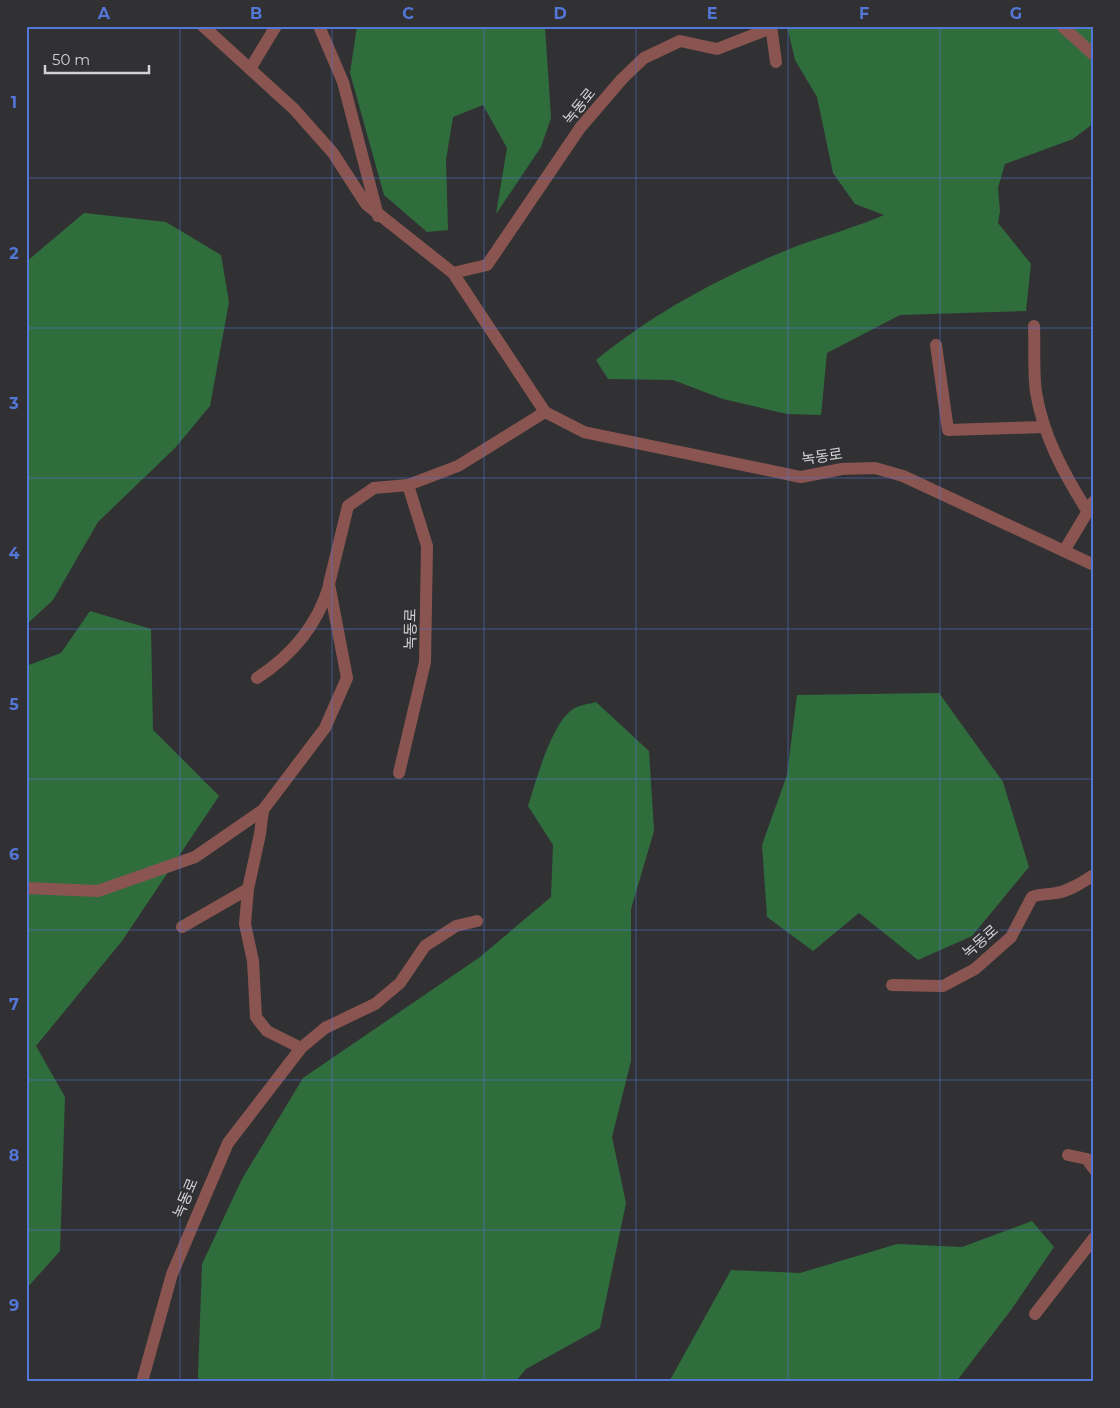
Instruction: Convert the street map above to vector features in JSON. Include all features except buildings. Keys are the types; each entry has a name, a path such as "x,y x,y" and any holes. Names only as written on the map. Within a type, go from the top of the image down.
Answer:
{"street":[{"name":"녹동로","path":"203,26 294,108 332,153 366,204 378,216 453,273 545,412 584,432 801,477 842,469 875,468 904,476 1094,565"},
{"path":"250,69 276,26"},
{"path":"319,26 343,82 378,216"},
{"path":"1062,26 1094,55"},
{"name":"녹동로","path":"453,273 486,264 580,128 622,78 644,58 680,41 717,49 771,27"},
{"path":"771,27 776,62"},
{"path":"1034,326 1036,390 1044,427 1066,477 1091,506 1064,551"},
{"path":"936,345 948,430 1044,427"},
{"path":"257,678 279,664 300,642 324,602 348,506 374,488 408,485 458,466 545,412"},
{"name":"녹동로","path":"399,773 425,662 427,546 408,485"},
{"path":"26,888 98,891 195,858 263,810 325,728 347,678 329,584"},
{"path":"263,810 260,834 248,889 245,924 253,961 256,1017 267,1031 301,1048"},
{"name":"녹동로","path":"892,985 943,986 975,969 1011,937 1032,896 1046,892 1054,894 1067,891 1094,875"},
{"path":"182,928 248,889"},
{"name":"녹동로","path":"142,1382 172,1274 228,1143 301,1048 325,1028 375,1004 400,983 426,946 456,926 477,921"},
{"path":"1068,1155 1087,1160 1094,1169"},
{"path":"1035,1314 1094,1238"}],"green space":[{"path":"357,26 545,26 551,118 541,147 496,214 507,148 483,105 453,117 446,160 448,230 427,232 384,195 350,73"},
{"path":"787,26 1094,26 1094,123 1073,139 1005,164 998,188 1000,211 998,223 1031,264 1026,311 900,315 827,353 821,415 787,414 723,399 673,380 608,379 596,360 663,312 737,272 762,261 799,245 884,215 855,204 833,173 817,97 795,60"},
{"path":"84,213 166,222 221,255 229,302 210,406 175,448 98,522 53,600 26,625 26,262"},
{"path":"90,611 151,629 153,730 219,796 122,941 36,1046 65,1097 60,1251 26,1289 26,666 61,653"},
{"path":"939,693 1003,782 1029,867 972,936 918,960 859,913 813,951 767,917 762,845 787,775 797,695"},
{"path":"596,702 649,751 654,831 631,909 631,1061 612,1137 626,1203 600,1328 526,1369 515,1382 199,1382 202,1264 242,1179 303,1078 480,957 551,897 553,845 528,806 545,754 565,716 573,709"},
{"path":"1032,1221 1054,1247 1011,1310 956,1382 669,1382 731,1270 800,1273 897,1244 962,1247"}]}
